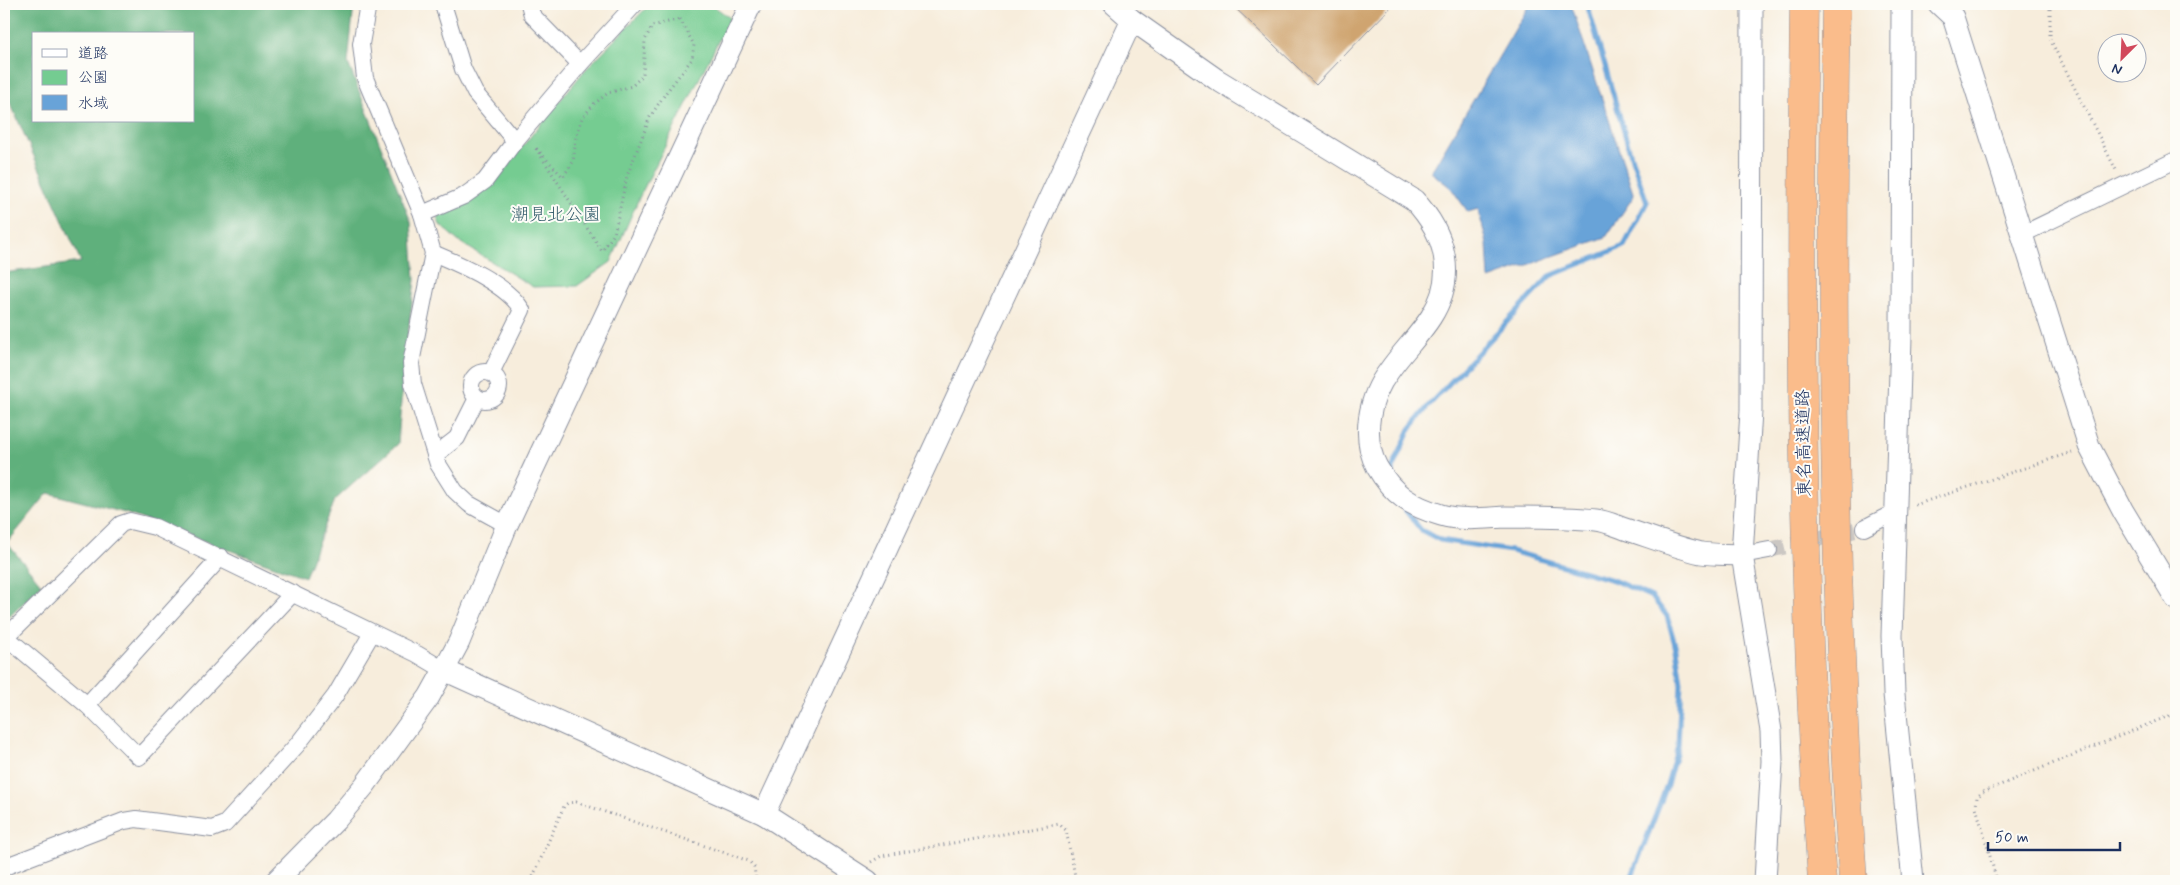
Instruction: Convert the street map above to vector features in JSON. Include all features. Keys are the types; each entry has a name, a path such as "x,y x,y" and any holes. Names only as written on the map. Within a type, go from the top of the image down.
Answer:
{"highway":[{"name":"東名高速道路","path":"1804,4 1803,348 1807,577 1822,881"},
{"name":"東名高速道路","path":"1836,4 1834,337 1838,578 1853,881"}],"street":[{"path":"368,4 361,44 365,78 422,214 433,252 411,363 411,374 438,464 455,491 469,504 507,525"},
{"path":"443,4 463,69 475,93 515,141"},
{"path":"529,4 532,15 580,64"},
{"path":"422,214 464,196 485,181 515,141 580,64 635,4"},
{"path":"276,881 336,820 365,785 429,697 444,670 459,642 507,525 751,4"},
{"path":"1114,4 1132,20 1216,79 1414,200 1427,214 1438,232 1444,249 1446,271 1442,294 1432,316 1388,372 1370,411 1369,441 1371,455 1391,488 1402,499 1443,516 1464,518 1556,517 1599,520 1702,553 1742,555 1769,550"},
{"path":"1752,4 1751,412 1742,555 1771,731 1772,761 1765,881"},
{"path":"1902,4 1901,337 1892,636 1893,675 1913,881"},
{"path":"1939,4 1953,17 2089,446 2123,511 2176,599"},
{"path":"764,814 1132,20"},
{"path":"2021,235 2176,160"},
{"path":"433,252 465,266 488,279 522,310 491,372 482,372 474,376 471,381 471,390 477,398 457,438 435,455"},
{"path":"1864,528 1897,511"},
{"path":"293,593 140,757 87,705 5,638 121,524 130,520 155,527 221,557 417,654 444,670 764,814 861,876"},
{"path":"87,705 221,557"},
{"path":"6,864 124,821 136,819 212,830 225,824 297,745 335,696 372,633"}],"path":[{"path":"394,4 406,7 408,4"},
{"path":"2050,4 2050,39 2124,185"},
{"path":"680,19 694,45 692,59 650,117 627,176 614,234 602,251 535,147 563,177 573,162 576,138 582,118 594,104 608,93 632,86 643,74 644,40 652,26 680,19"},
{"path":"1897,511 2089,446"},
{"path":"1997,881 1976,807 1977,797 1983,792 2176,713"},
{"path":"531,881 564,806 568,803 576,802 749,861 754,867 756,881"},
{"path":"861,876 881,856 1059,824 1066,830 1076,881"}],"green space":[{"path":"4,4 354,4 348,63 411,222 415,280 403,374 398,444 335,500 305,577 125,513 48,493 7,543 42,585 4,622 4,273 81,262 4,89"},
{"name":"潮見北公園","path":"650,4 711,4 730,18 639,198 611,262 577,286 533,287 458,241 440,225 437,217 494,181 585,70"}],"water":[{"path":"1530,4 1571,4 1634,196 1606,237 1489,279 1487,243 1478,209 1468,212 1451,188 1431,172"}],"building":[{"path":"1231,4 1394,4 1316,85"}],"waterway":[{"path":"1393,477 1392,469 1410,429 1429,405 1550,276 1624,246 1647,202 1632,159 1587,4"},
{"path":"1405,510 1421,530 1440,540 1511,551 1613,580 1652,597 1667,616 1676,648 1681,682 1678,746 1666,788 1630,881"}],"tunnel":[{"path":"1769,550 1864,528"}]}
